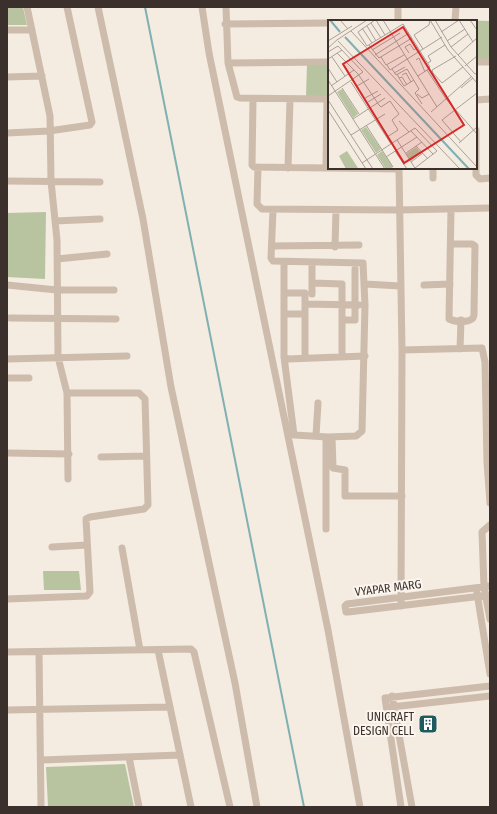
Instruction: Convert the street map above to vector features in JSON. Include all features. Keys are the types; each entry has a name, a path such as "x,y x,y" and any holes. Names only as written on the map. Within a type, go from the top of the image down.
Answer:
{"street":[{"path":"27,7 50,116 49,131 51,181 57,259 58,358 67,393 68,479"},
{"path":"7,133 49,131 90,125 92,120 67,7"},
{"path":"98,7 143,220 172,388 235,683 257,807"},
{"path":"202,7 209,53 328,630 360,807"},
{"path":"226,7 225,24 228,63 236,95 240,98 253,99 328,99 326,168 258,167 252,165 253,99"},
{"path":"398,7 398,20"},
{"path":"455,20 456,7"},
{"path":"225,24 328,23"},
{"path":"7,30 32,30"},
{"path":"228,63 328,62"},
{"path":"477,62 490,62"},
{"path":"7,78 42,76"},
{"path":"288,168 290,99"},
{"path":"477,100 490,99"},
{"path":"258,167 257,204 262,210 451,210 490,208"},
{"path":"399,169 402,350 401,606"},
{"path":"432,169 432,178"},
{"path":"476,169 476,175 480,178 490,178"},
{"path":"7,181 100,182"},
{"path":"273,210 272,260 284,262 363,263 365,284 365,356 362,431 356,436 330,437 294,435 284,357 284,262"},
{"path":"335,247 336,210"},
{"path":"451,210 450,318 471,320 474,315 475,246 472,244 451,244"},
{"path":"55,221 100,219"},
{"path":"272,246 335,247 359,245"},
{"path":"57,259 107,254"},
{"path":"312,262 312,294"},
{"path":"342,320 355,320 355,269"},
{"path":"312,283 342,284 342,357"},
{"path":"365,284 400,286"},
{"path":"424,285 450,284"},
{"path":"7,285 57,290 114,290"},
{"path":"284,293 305,293 305,358"},
{"path":"305,304 365,305"},
{"path":"284,314 305,314"},
{"path":"10,318 116,320"},
{"path":"460,350 461,320"},
{"path":"482,348 485,362 487,462 490,504"},
{"path":"402,350 460,350 490,348"},
{"path":"7,359 127,356"},
{"path":"284,357 288,359 365,356"},
{"path":"7,378 29,378"},
{"path":"7,599 87,596 90,592 86,520 88,517 147,508 145,399 142,395 67,393"},
{"path":"316,436 318,403"},
{"path":"330,437 333,468 345,470 345,496 402,496"},
{"path":"326,529 325,440 330,437"},
{"path":"7,453 68,454"},
{"path":"101,457 146,456"},
{"path":"490,525 482,532 490,618"},
{"path":"52,547 87,545"},
{"path":"122,548 140,650"},
{"name":"VYAPAR MARG","path":"487,587 347,604 345,606 346,612 348,612 488,595"},
{"path":"476,588 490,674"},
{"path":"7,652 158,650 189,648 194,652 230,807"},
{"path":"158,650 191,807"},
{"path":"39,652 42,760 41,807"},
{"path":"401,807 385,698 490,686"},
{"path":"392,696 412,807"},
{"path":"386,708 490,696"},
{"path":"7,710 170,707"},
{"path":"42,760 180,755"},
{"path":"129,757 139,807"}],"green space":[{"path":"7,7 23,7 27,25 7,25"},
{"path":"477,21 490,21 490,60 477,60"},
{"path":"307,64 328,65 328,97 306,96"},
{"path":"46,212 45,279 7,277 7,213"},
{"path":"43,571 79,571 81,590 44,590"},
{"path":"125,764 134,807 48,807 46,767"}],"waterway":[{"path":"145,7 304,807"}],"place":[{"name":"UNICRAFT DESIGN CELL","path":"428,724"}]}
